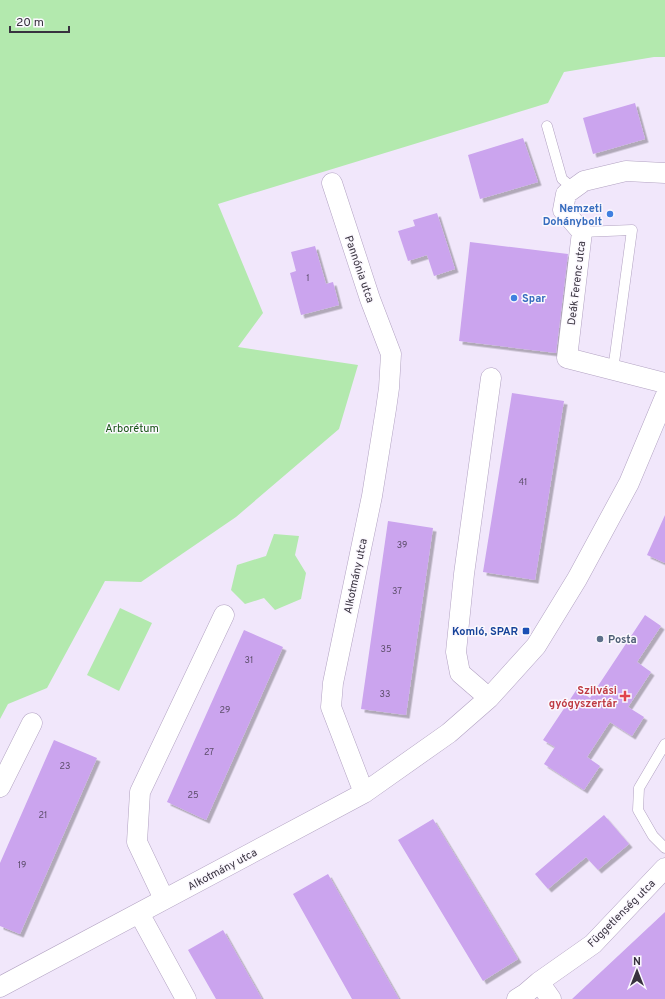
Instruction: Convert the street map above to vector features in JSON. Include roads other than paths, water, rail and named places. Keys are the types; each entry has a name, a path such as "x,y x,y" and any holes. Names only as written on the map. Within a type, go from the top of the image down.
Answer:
{"street":[{"name":"Deák Ferenc utca","path":"665,173 626,171 584,181 566,194 563,210 582,232 567,358 665,383"},
{"name":"Pannónia utca","path":"332,183 368,292 391,354"},
{"name":"Alkotmány utca","path":"364,793 331,707 332,689 372,496 386,409 391,354"},
{"path":"489,698 460,674 456,652 464,574 491,378"},
{"name":"Alkotmány utca","path":"0,988 364,793 449,733 489,698 536,646 577,579 629,483 664,403"},
{"path":"164,899 137,842 140,792 224,615"},
{"path":"0,787 32,723"},
{"name":"Függetlenség utca","path":"517,999 593,944 665,868"},
{"path":"139,913 186,999"},
{"path":"539,982 551,999"}],"lane":[{"path":"547,126 562,179 574,189"},
{"path":"582,232 632,230 612,370"},
{"path":"665,744 639,788 638,810 653,836 665,848"}],"place":[{"name":"Nemzeti Dohánybolt","path":"610,214"},
{"name":"Spar","path":"514,298"},
{"name":"Komló, SPAR","path":"526,631"},
{"name":"Posta","path":"600,639"},
{"name":"Szilvási gyógyszertár","path":"625,696"}],"park label":[{"name":"Arborétum","path":"132,428"}]}
